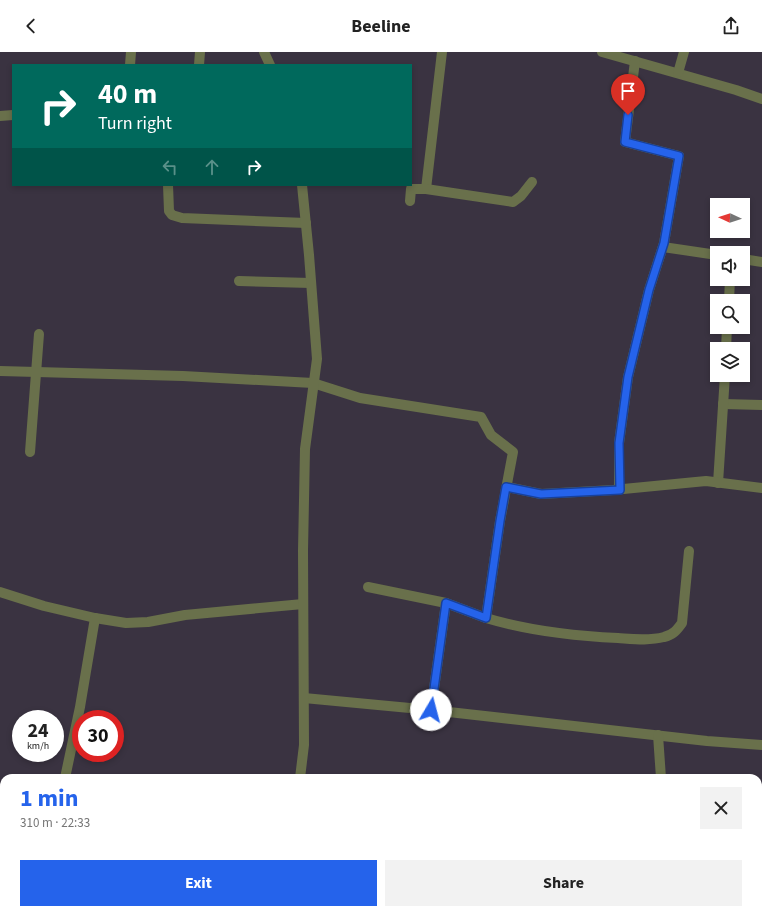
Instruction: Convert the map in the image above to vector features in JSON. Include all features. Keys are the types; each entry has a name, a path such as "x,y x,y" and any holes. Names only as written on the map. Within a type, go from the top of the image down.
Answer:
{"street":[{"path":"130,64 131,52"},
{"path":"200,52 200,64"},
{"path":"264,52 270,64"},
{"path":"426,189 442,52"},
{"path":"602,52 736,90 762,99"},
{"path":"678,73 684,52"},
{"path":"620,490 619,443 628,377 649,290 663,247 679,156 625,142 635,61"},
{"path":"0,116 12,115"},
{"path":"410,201 410,189 426,189 513,202 521,196 532,182"},
{"path":"168,186 169,211 172,215 182,218 306,223"},
{"path":"300,774 304,745 303,604 305,449 316,359 302,186"},
{"path":"663,247 710,254"},
{"path":"750,261 762,262"},
{"path":"238,281 311,283"},
{"path":"30,452 39,334"},
{"path":"0,371 183,376 314,383 360,398 481,417 491,435 514,452 500,521 486,618"},
{"path":"718,483 724,382"},
{"path":"723,404 762,405"},
{"path":"506,487 541,494 620,490 706,482 762,488"},
{"path":"368,587 446,603 512,626 576,636 640,640 664,637 677,631 682,623 689,551"},
{"path":"0,592 44,606 95,618 126,623 148,622 185,615 303,604"},
{"path":"431,710 446,603"},
{"path":"66,774 80,707 95,618"},
{"path":"304,698 762,745"},
{"path":"658,735 661,774"}],"route":[{"path":"431,710 446,603 486,618 506,487 541,494 620,490 619,443 628,377 649,290 664,243 679,156 625,142 628,115"}]}
